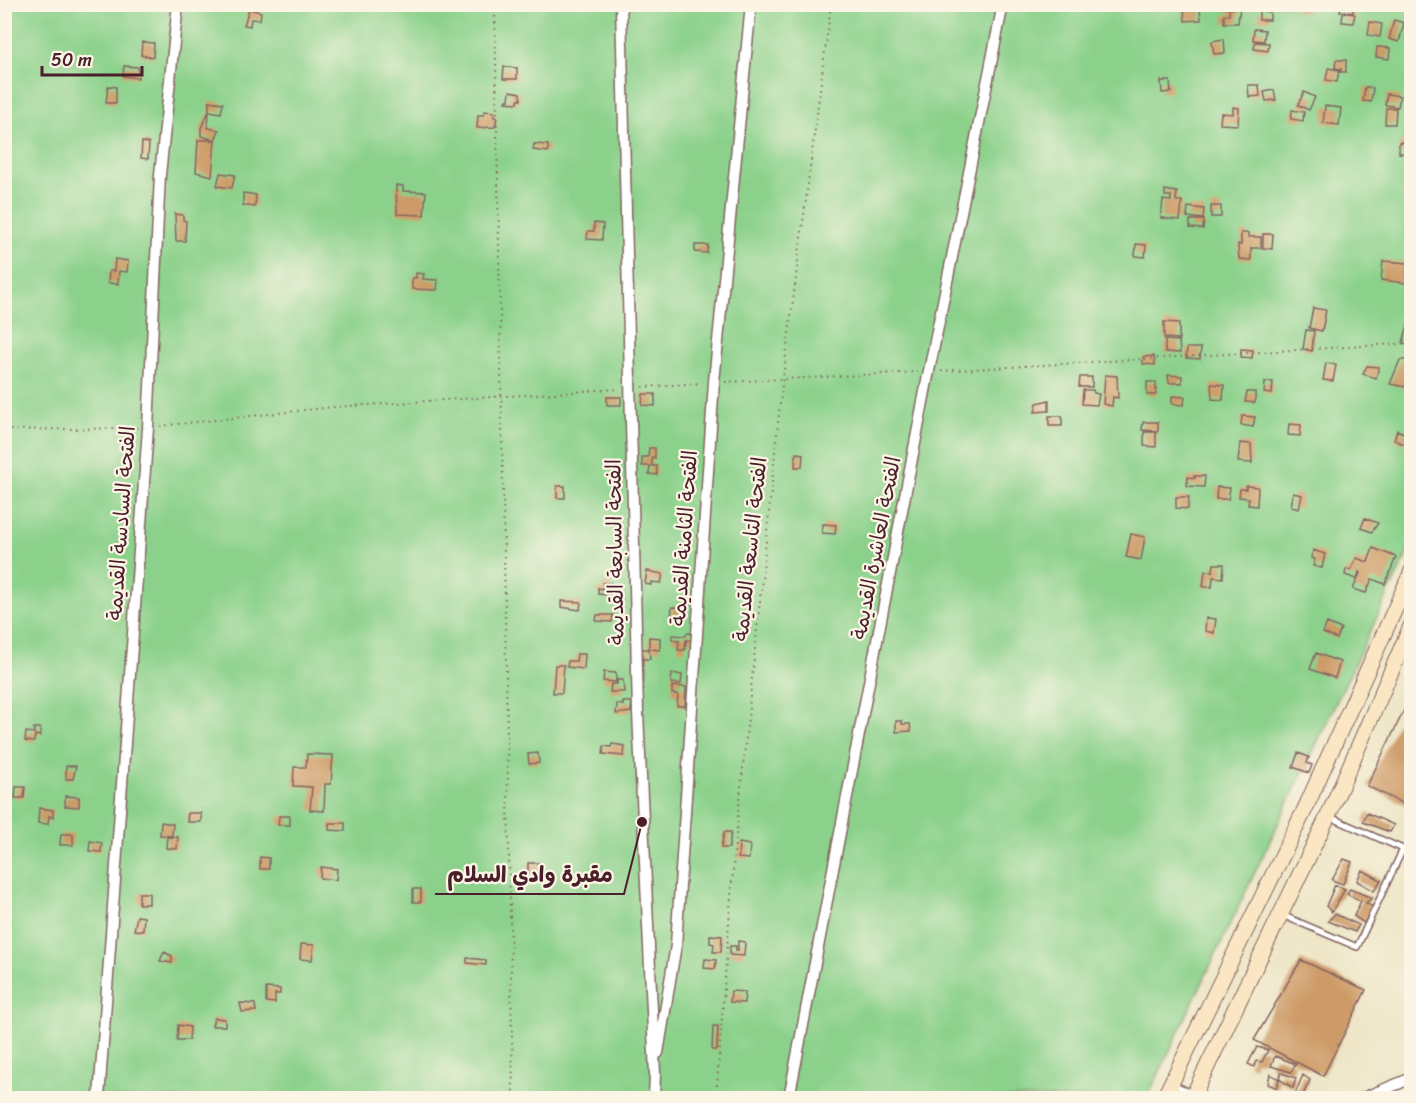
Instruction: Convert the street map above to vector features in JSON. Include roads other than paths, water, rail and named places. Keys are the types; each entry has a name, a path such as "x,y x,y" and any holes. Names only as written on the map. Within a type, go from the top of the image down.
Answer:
{"main road":[{"path":"1164,1098 1305,809 1412,571"},
{"path":"1193,1096 1328,816 1412,624"}],"street":[{"name":"الفتحة السادسة القديمة","path":"99,1098 148,428 160,176 178,4"},
{"name":"الفتحة السابعة القديمة","path":"621,4 638,713 655,1074 654,1098"},
{"name":"الفتحة الثامنة القديمة","path":"655,1074 676,945 714,382 751,4"},
{"name":"الفتحة العاشرة القديمة","path":"789,1098 927,381 1003,4"},
{"path":"1363,1098 1412,1078"}],"lane":[{"path":"1328,816 1412,852"},
{"path":"1281,914 1357,947 1403,849"},
{"path":"1171,1083 1193,1096 1214,1098"}],"place":[{"name":"مقبرة وادي السلام","path":"642,822"}]}
